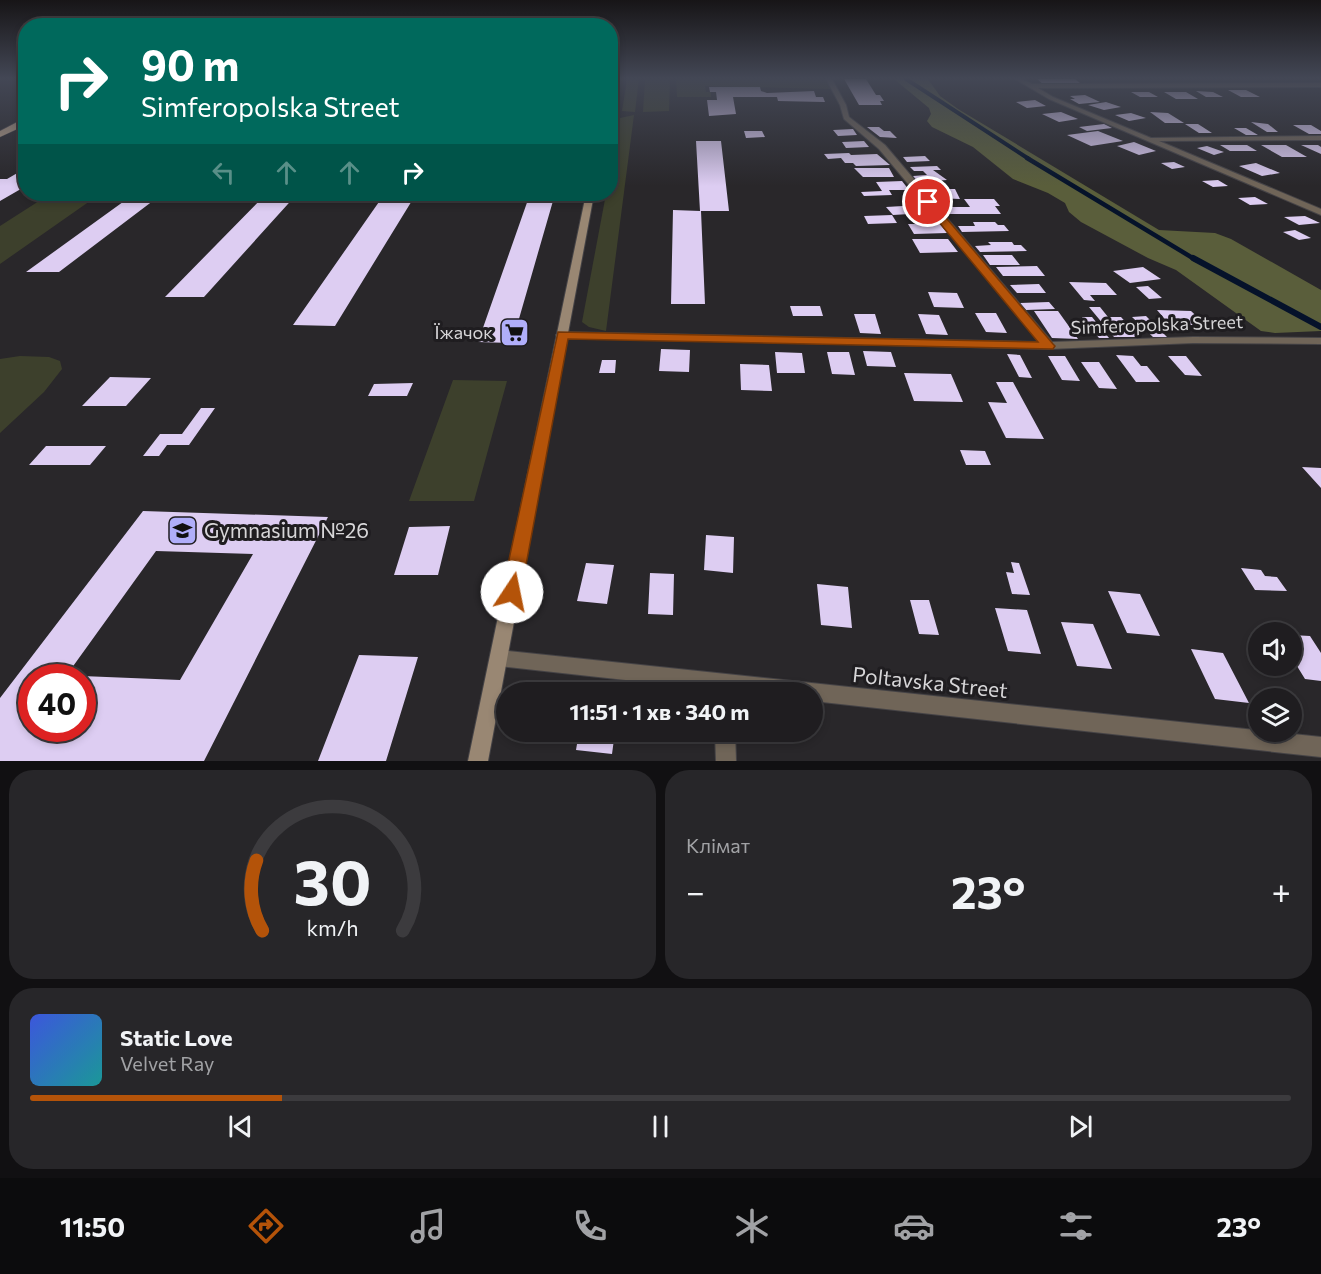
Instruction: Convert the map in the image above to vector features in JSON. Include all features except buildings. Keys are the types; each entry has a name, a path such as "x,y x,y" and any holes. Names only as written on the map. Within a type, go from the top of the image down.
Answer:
{"main road":[{"path":"0,134 18,125"}],"street":[{"path":"845,115 846,118 882,147 1049,346"},
{"path":"1092,115 1321,212"},
{"path":"1147,139 1321,138"},
{"path":"478,761 589,201"},
{"name":"Simferopolska Street","path":"562,335 1049,346 1194,340 1321,341"},
{"name":"Poltavska Street","path":"499,658 679,682"},
{"name":"Poltavska Street","path":"823,698 1321,747"},
{"path":"725,742 726,761"}],"green space":[{"path":"634,115 606,331 589,327 582,322 605,201 618,201 620,118"},
{"path":"931,115 967,115 1159,230 1215,233 1231,239 1321,290 1321,331 1275,333 1261,331 1176,270 1148,258 1081,222 1069,212 1065,203 1048,193 1013,179 973,147 932,127 927,121"},
{"path":"39,201 90,201 0,264 0,226"},
{"path":"20,356 49,357 60,361 62,369 44,392 0,433 0,359"},
{"path":"453,380 507,381 474,501 409,501"}],"waterway":[{"path":"961,115 1029,159"},
{"path":"1027,158 1196,260"},
{"path":"1193,258 1321,327"}],"place":[{"name":"Їжачок","path":"514,333"},
{"name":"Gymnasium №26","path":"183,531"}],"route":[{"path":"512,592 562,335 1049,346 928,202"}]}
